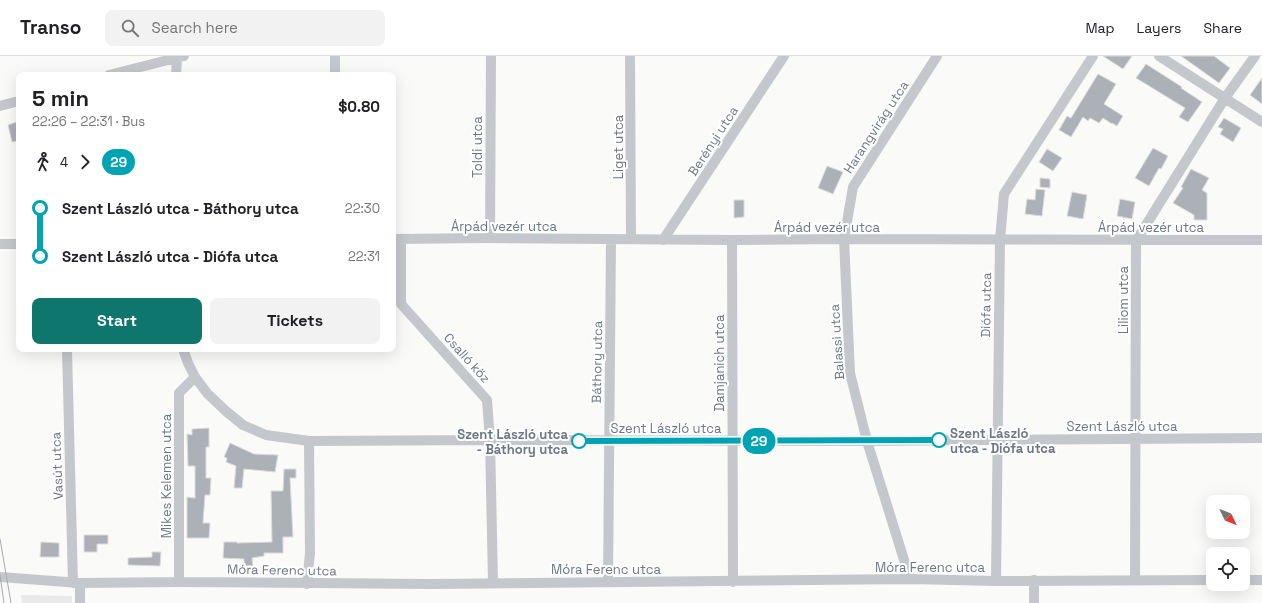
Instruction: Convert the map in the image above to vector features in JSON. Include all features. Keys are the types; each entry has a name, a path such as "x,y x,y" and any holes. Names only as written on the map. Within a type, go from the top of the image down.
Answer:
{"street":[{"path":"335,56 335,72"},
{"name":"Toldi utca","path":"490,238 491,56"},
{"name":"Liget utca","path":"630,56 631,239"},
{"name":"Berényi utca","path":"663,240 784,56"},
{"name":"Harangvirág utca","path":"844,239 853,187 937,56"},
{"name":"Diófa utca","path":"996,581 1000,240 1004,194 1093,56"},
{"path":"1159,56 1262,122"},
{"path":"1136,240 1225,98 1255,56"},
{"path":"121,72 181,57 177,72"},
{"path":"0,106 16,102"},
{"name":"Árpád vezér utca","path":"397,239 1262,240"},
{"name":"Csalló köz","path":"397,239 397,304 487,400 490,440 493,583"},
{"name":"Báthory utca","path":"608,582 611,239"},
{"name":"Balassi utca","path":"844,239 850,373 867,441 910,579"},
{"name":"Damjanich utca","path":"732,240 733,582"},
{"name":"Liliom utca","path":"1134,580 1136,240"},
{"path":"0,244 16,244"},
{"name":"Vasút utca","path":"67,352 77,583 80,603"},
{"name":"Szent László utca","path":"184,352 195,377 217,403 243,425 266,435 310,441 867,441 1262,438"},
{"name":"Mikes Kelemen utca","path":"179,582 179,393 195,377"},
{"path":"307,584 310,553 310,441"},
{"name":"Móra Ferenc utca","path":"0,577 77,583 179,582 307,584 733,582 910,579 996,581 1206,580"},
{"path":"1034,580 1034,603"},
{"path":"1250,580 1262,580"}],"shaded area":[{"path":"21,595 72,596 72,603 22,603"}],"building":[{"path":"1103,56 1132,56 1123,69"},
{"path":"1181,56 1214,56 1230,68 1219,83"},
{"path":"1146,64 1202,102 1188,122 1179,117 1185,108 1136,78"},
{"path":"1098,74 1116,84 1104,104 1123,116 1117,126 1103,118 1099,123 1090,118 1088,121 1083,117 1071,137 1059,130 1067,116 1071,118"},
{"path":"1262,78 1262,104 1250,95"},
{"path":"1224,118 1241,128 1233,142 1220,134 1223,129 1218,127"},
{"path":"16,122 16,141 12,142 8,125"},
{"path":"1153,148 1168,156 1149,186 1135,178"},
{"path":"1047,149 1062,158 1053,171 1039,162"},
{"path":"827,166 843,172 833,194 818,188"},
{"path":"1191,169 1209,178 1202,190 1207,193 1207,220 1194,220 1194,215 1173,203 1183,188 1181,187"},
{"path":"1040,178 1050,179 1050,188 1040,187"},
{"path":"1036,189 1045,190 1042,216 1025,214 1027,199 1035,200"},
{"path":"1072,192 1087,195 1083,219 1067,216"},
{"path":"1120,199 1135,202 1132,219 1117,216"},
{"path":"734,200 744,200 744,217 734,218"},
{"path":"209,428 209,447 206,447 206,478 211,478 210,495 205,495 203,523 210,523 209,538 187,538 187,497 195,498 195,466 188,466 187,434 192,435 192,429"},
{"path":"230,443 254,454 278,455 275,472 244,469 242,488 234,488 236,466 226,462 227,458 224,457"},
{"path":"284,469 296,469 296,478 290,478 293,537 283,537 283,553 264,553 264,556 252,558 253,566 244,566 244,559 223,558 224,542 272,542 271,491 283,491"},
{"path":"84,535 108,535 108,544 97,544 97,552 84,552"},
{"path":"41,542 59,543 59,557 40,557"},
{"path":"152,552 161,552 160,566 128,565 128,558 152,557"}],"tram line":[{"path":"0,539 11,603"},
{"path":"0,575 4,603"}],"bus line":[{"name":"29","path":"579,441 939,440"}],"place":[{"name":"Szent László utca - Diófa utca","path":"939,440"},
{"name":"Szent László utca - Báthory utca","path":"579,441"}]}
